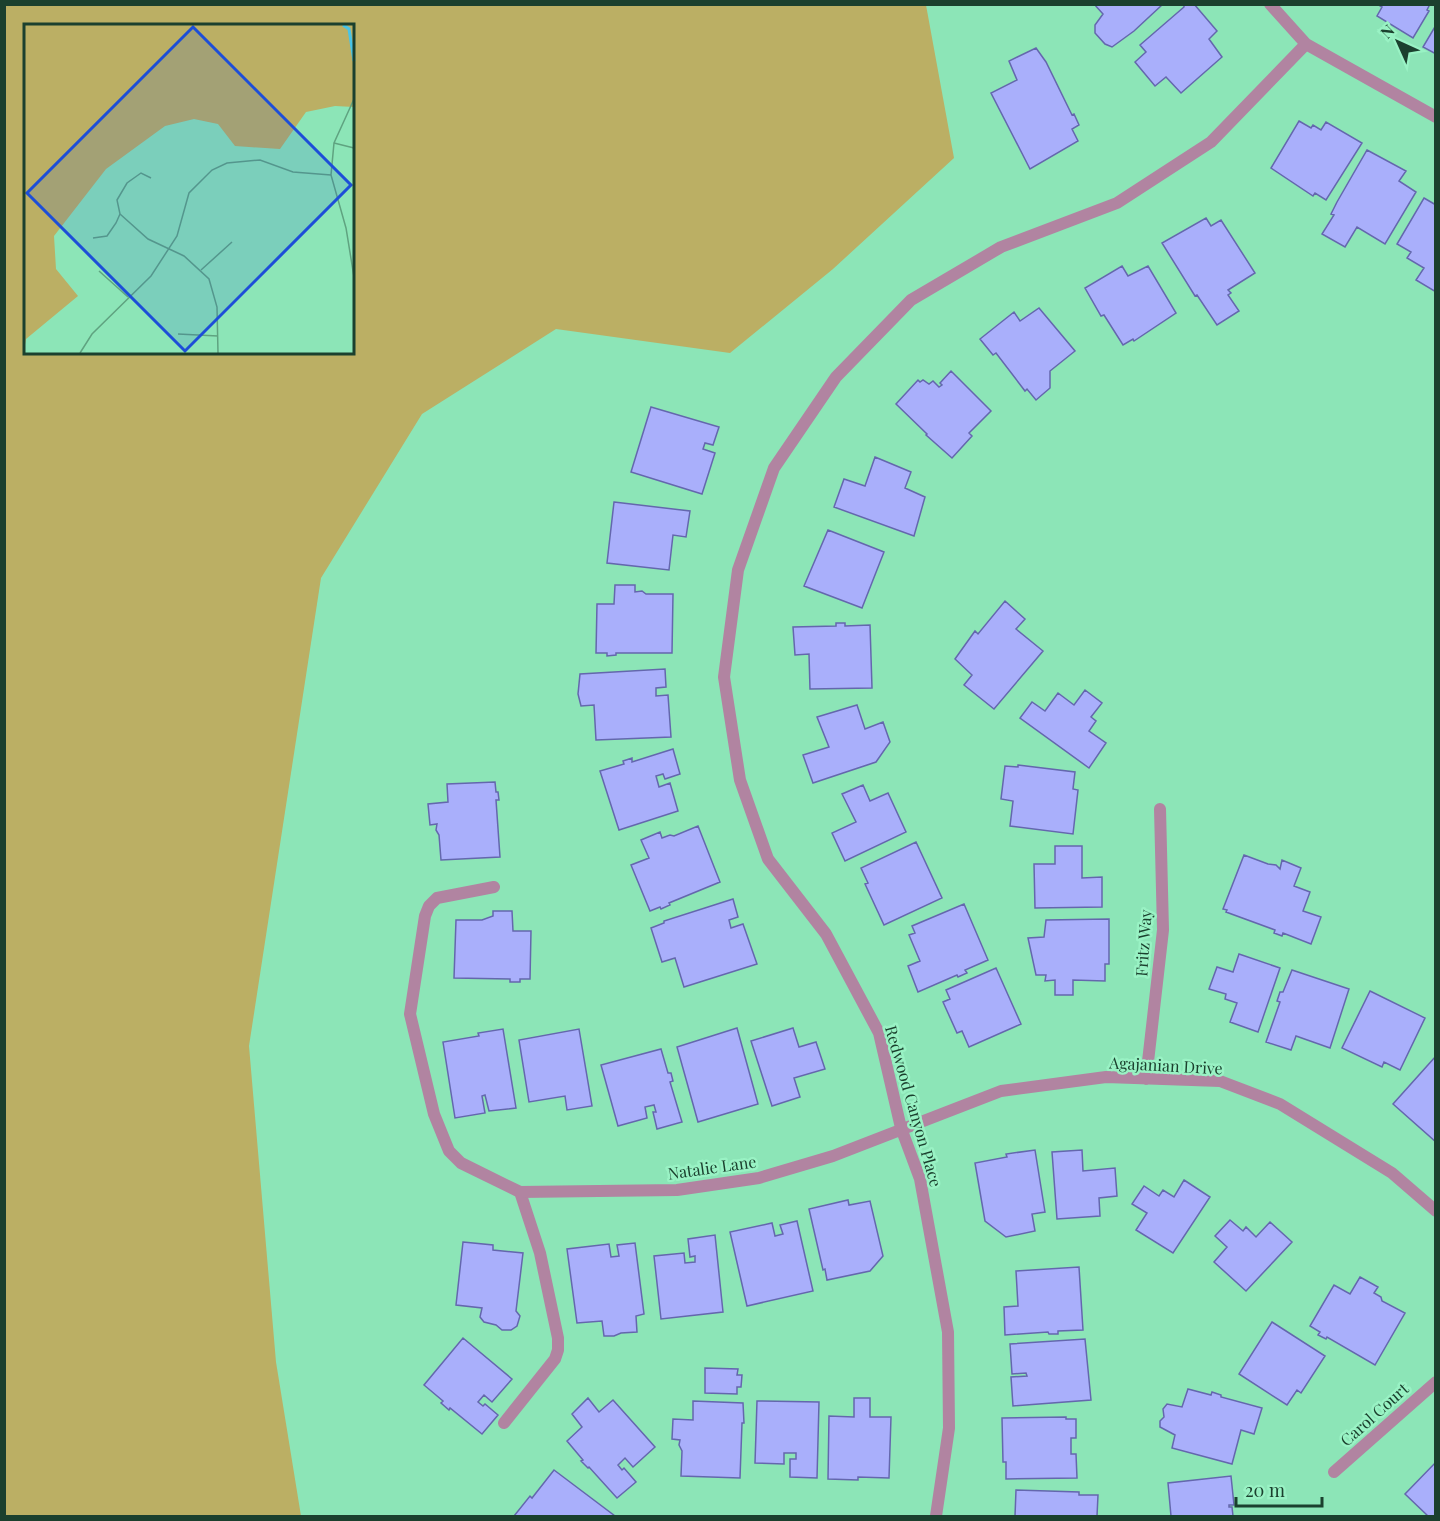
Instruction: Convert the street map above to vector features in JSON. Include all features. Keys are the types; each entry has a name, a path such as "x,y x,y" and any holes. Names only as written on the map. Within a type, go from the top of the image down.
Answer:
{"street":[{"path":"1270,4 1306,44 1436,117"},
{"name":"Redwood Canyon Place","path":"936,1516 949,1428 948,1332 920,1179 901,1128 879,1034 826,934 768,859 740,780 724,677 738,570 774,468 836,377 911,300 1001,248 1117,203 1211,142 1306,44"},
{"name":"Fritz Way","path":"1146,1079 1163,930 1160,809"},
{"path":"494,887 437,898 429,906 410,1014 434,1114 449,1151 461,1162 520,1192 540,1253 558,1338 558,1350 555,1359 504,1423"},
{"name":"Agajanian Drive","path":"901,1128 1001,1091 1106,1077 1220,1081 1280,1104 1392,1173 1436,1211"},
{"name":"Natalie Lane","path":"520,1192 677,1190 759,1178 833,1155 901,1128"},
{"name":"Carol Court","path":"1334,1472 1436,1382"}],"shaded area":[{"path":"5,4 926,5 954,158 833,269 730,353 556,329 422,414 321,578 249,1046 276,1362 301,1516 5,1516"}],"building":[{"path":"1094,4 1163,4 1134,31 1112,47 1105,44 1095,33 1095,25 1103,14"},
{"path":"1184,4 1194,4 1217,31 1209,39 1222,57 1181,93 1166,77 1155,86 1135,62 1146,52 1140,45 1184,7"},
{"path":"1377,4 1430,4 1427,10 1429,11 1413,38 1377,16 1382,7"},
{"path":"1436,25 1436,54 1423,47"},
{"path":"1036,48 1046,62 1079,125 1072,129 1078,141 1030,169 991,93 1017,80 1009,61"},
{"path":"1299,121 1311,128 1313,125 1321,130 1326,122 1362,143 1326,200 1315,193 1313,196 1271,168"},
{"path":"1367,150 1406,171 1399,181 1416,192 1385,244 1357,227 1345,247 1322,234 1334,215 1331,214 1337,202"},
{"path":"1424,198 1436,205 1436,292 1416,280 1424,268 1407,258 1411,252 1397,244"},
{"path":"1206,218 1211,226 1221,220 1255,273 1228,290 1231,293 1228,295 1239,311 1217,325 1197,295 1195,296 1162,243"},
{"path":"1122,266 1128,276 1148,266 1176,313 1134,341 1133,339 1123,345 1104,315 1101,316 1085,288"},
{"path":"1039,308 1075,351 1050,371 1050,388 1036,400 1027,389 1025,391 996,353 993,355 980,339 1014,312 1020,321"},
{"path":"951,371 991,411 969,433 972,436 952,458 896,404 918,380 929,384 933,381 939,387"},
{"path":"651,407 719,427 713,445 705,443 703,449 715,453 702,494 631,472"},
{"path":"875,457 911,472 905,488 925,497 914,536 834,507 844,479 865,486"},
{"path":"614,502 690,511 686,537 673,535 669,570 607,563"},
{"path":"828,530 884,552 862,608 804,586"},
{"path":"615,585 635,585 635,592 642,591 646,594 673,594 672,653 616,653 616,655 607,656 607,653 596,653 597,604 614,604"},
{"path":"1005,601 1025,619 1016,629 1043,651 994,709 964,685 972,675 955,659 975,631 978,634"},
{"path":"836,623 845,623 845,626 870,625 872,688 810,689 809,654 795,655 793,627 836,626"},
{"path":"665,669 666,687 656,688 656,696 668,695 671,737 596,740 594,705 581,706 578,694 580,674"},
{"path":"1085,690 1102,703 1091,717 1096,721 1089,731 1106,743 1089,768 1020,718 1032,702 1045,711 1058,693 1074,705"},
{"path":"857,705 865,729 883,722 890,742 876,762 813,783 803,755 829,747 817,717"},
{"path":"673,749 680,774 665,779 663,774 656,776 659,787 670,783 678,811 619,830 600,771 624,764 623,761 632,758 632,762"},
{"path":"1018,765 1075,772 1073,789 1078,790 1073,834 1010,826 1013,801 1001,799 1005,766 1018,767"},
{"path":"495,782 499,800 496,800 500,857 441,860 437,824 430,825 428,804 448,802 447,784"},
{"path":"863,785 870,801 888,793 906,832 845,861 832,833 856,822 842,794"},
{"path":"698,826 720,882 669,903 670,905 661,909 660,907 650,911 631,865 649,858 641,840 660,832 662,838 674,836"},
{"path":"916,842 942,898 884,925 865,884 868,883 861,868"},
{"path":"1055,846 1082,846 1082,878 1102,877 1102,907 1035,908 1034,864 1055,864"},
{"path":"1244,855 1276,865 1280,869 1282,860 1301,868 1294,886 1310,892 1303,911 1321,917 1311,944 1283,933 1282,936 1274,933 1275,930 1223,909"},
{"path":"733,899 738,917 729,920 731,928 743,924 757,964 684,987 675,958 662,962 651,928 664,921"},
{"path":"964,904 988,960 965,970 967,973 918,992 908,966 920,961 909,935 915,933 912,926"},
{"path":"493,911 512,911 513,931 531,931 530,979 510,982 510,979 454,978 456,920 482,920 493,916"},
{"path":"1109,919 1109,964 1105,964 1105,981 1073,980 1073,995 1055,995 1055,980 1045,981 1046,975 1036,975 1028,938 1044,937 1046,920"},
{"path":"1239,954 1280,968 1258,1032 1230,1022 1237,1003 1225,999 1226,994 1209,989 1217,967 1233,972"},
{"path":"996,968 1021,1024 969,1047 962,1031 957,1033 943,1002 950,999 946,990"},
{"path":"1292,970 1349,989 1330,1048 1296,1036 1291,1050 1266,1042 1280,1002 1277,1001 1280,992 1283,992"},
{"path":"1370,991 1425,1018 1400,1070 1384,1062 1382,1067 1342,1048"},
{"path":"737,1028 758,1104 698,1122 677,1047"},
{"path":"793,1028 799,1047 816,1042 825,1069 794,1078 800,1097 772,1106 751,1041"},
{"path":"503,1029 516,1108 489,1111 485,1095 482,1096 485,1113 455,1118 443,1042"},
{"path":"579,1029 592,1106 567,1110 565,1096 529,1102 519,1040"},
{"path":"661,1049 668,1073 671,1073 673,1081 670,1082 682,1122 657,1129 653,1112 656,1112 654,1105 645,1107 647,1118 618,1126 601,1065"},
{"path":"1436,1056 1436,1142 1393,1104"},
{"path":"1035,1150 1045,1212 1032,1214 1035,1231 1006,1237 985,1221 975,1163 1007,1157 1006,1154"},
{"path":"1082,1150 1083,1171 1115,1168 1117,1196 1099,1198 1100,1216 1057,1219 1052,1152"},
{"path":"1184,1180 1210,1197 1173,1253 1136,1230 1147,1213 1132,1204 1144,1186 1159,1196 1163,1190 1174,1197"},
{"path":"848,1200 849,1205 870,1201 883,1256 870,1271 827,1280 809,1209"},
{"path":"1230,1220 1243,1231 1246,1227 1256,1237 1270,1222 1292,1242 1246,1291 1214,1262 1227,1247 1215,1236"},
{"path":"797,1221 813,1291 747,1306 730,1232 772,1223 775,1236 783,1234 780,1225"},
{"path":"715,1235 723,1312 661,1319 654,1256 684,1253 685,1263 695,1262 695,1256 690,1257 688,1239"},
{"path":"463,1242 493,1245 493,1250 523,1253 516,1311 520,1316 517,1326 511,1330 502,1330 496,1325 484,1322 480,1317 482,1308 456,1305"},
{"path":"635,1243 644,1314 636,1316 637,1332 604,1336 602,1321 577,1323 567,1249 609,1244 611,1257 619,1256 617,1245"},
{"path":"1079,1267 1083,1330 1058,1331 1058,1334 1048,1332 1005,1335 1004,1307 1018,1306 1016,1271"},
{"path":"1360,1277 1378,1287 1374,1293 1381,1297 1382,1301 1405,1313 1375,1365 1327,1337 1326,1339 1318,1335 1320,1332 1310,1326 1334,1285 1350,1294"},
{"path":"1272,1322 1325,1356 1301,1393 1297,1390 1287,1405 1239,1374"},
{"path":"463,1338 512,1379 492,1402 484,1395 478,1402 483,1406 485,1404 498,1415 482,1434 450,1408 449,1410 441,1403 443,1401 424,1385"},
{"path":"1085,1339 1091,1400 1013,1406 1011,1377 1027,1376 1026,1373 1012,1374 1010,1344"},
{"path":"705,1368 738,1369 737,1375 742,1375 741,1387 737,1387 737,1394 705,1393"},
{"path":"1188,1389 1211,1395 1212,1392 1221,1397 1262,1408 1254,1434 1241,1430 1232,1464 1172,1448 1175,1435 1160,1427 1160,1421 1164,1417 1163,1409 1167,1404 1182,1407"},
{"path":"588,1398 599,1412 613,1400 655,1447 633,1467 625,1458 618,1465 622,1470 624,1468 636,1482 617,1498 581,1461 583,1460 567,1441 582,1427 572,1414"},
{"path":"854,1398 870,1398 870,1417 891,1417 889,1478 828,1479 829,1416 854,1417"},
{"path":"693,1401 743,1403 740,1478 681,1476 682,1451 679,1445 680,1440 672,1439 673,1419 693,1420"},
{"path":"757,1401 819,1402 817,1478 790,1477 790,1459 796,1459 796,1453 784,1453 784,1464 755,1463"},
{"path":"1066,1417 1066,1419 1076,1419 1076,1438 1071,1438 1071,1454 1076,1454 1077,1478 1006,1479 1006,1462 1003,1462 1002,1418"},
{"path":"1436,1462 1436,1516 1428,1516 1405,1494"},
{"path":"554,1470 615,1516 514,1516"},
{"path":"1231,1476 1234,1505 1229,1505 1229,1507 1232,1507 1233,1516 1171,1516 1168,1483"},
{"path":"1016,1490 1079,1492 1079,1495 1098,1495 1097,1516 1015,1516"}]}
